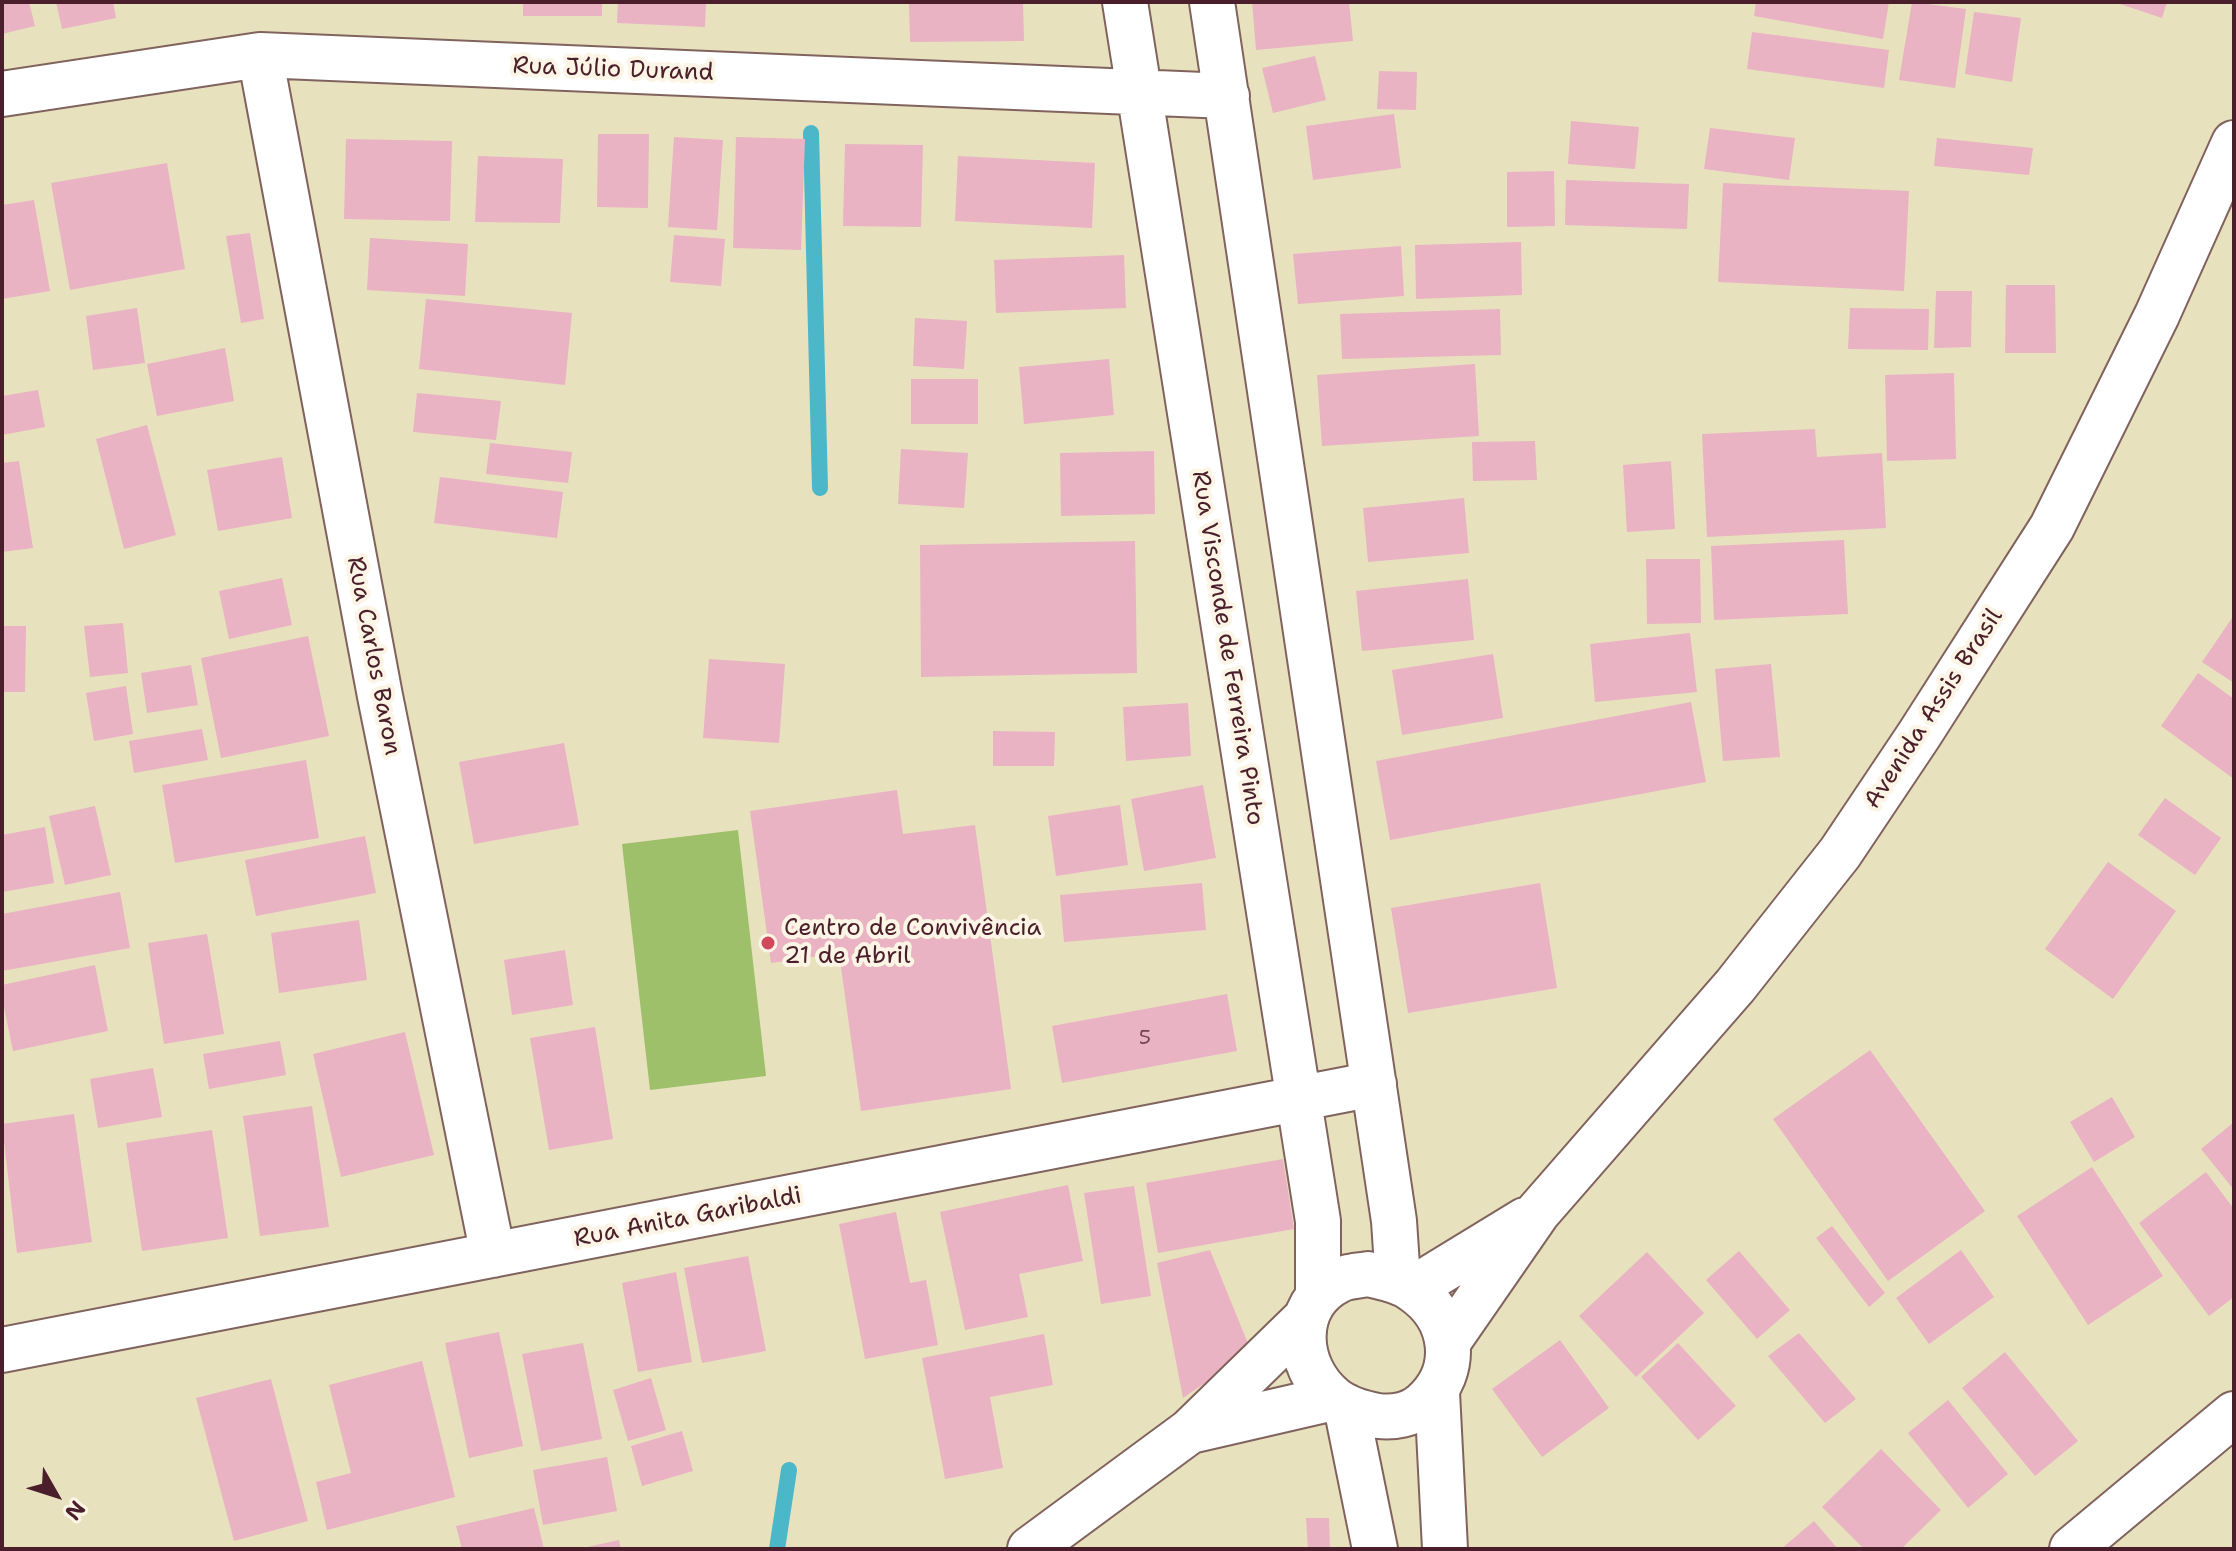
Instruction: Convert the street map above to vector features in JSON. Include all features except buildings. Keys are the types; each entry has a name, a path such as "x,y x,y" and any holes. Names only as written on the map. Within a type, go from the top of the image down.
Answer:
{"street":[{"name":"Rua Visconde de Ferreira Pinto","path":"1125,2 1318,1221 1311,1307"},
{"path":"1212,2 1405,1285"},
{"name":"Rua Júlio Durand","path":"2,94 260,55 1227,96"},
{"name":"Rua Carlos Baron","path":"260,55 380,696 493,1255"},
{"name":"Avenida Assis Brasil","path":"1448,1342 1538,1212 1735,986 1840,853 1919,735 2052,527 2157,315 2234,143"},
{"name":"Rua Anita Garibaldi","path":"2,1350 1374,1084"},
{"name":"Avenida Assis Brasil","path":"1405,1285 1538,1212"},
{"path":"1030,1549 1190,1431 1311,1307 1340,1279 1368,1274 1405,1285 1439,1317 1448,1342 1448,1368 1437,1392 1416,1410 1389,1417 1360,1413 1340,1402 1313,1375 1303,1347 1311,1307"},
{"path":"1437,1392 1445,1549"},
{"path":"1190,1431 1340,1402"},
{"path":"1340,1402 1375,1549"},
{"path":"2072,1549 2234,1414"}],"green space":[{"path":"738,830 766,1076 650,1090 622,844"}],"waterway":[{"path":"811,133 820,488"},
{"path":"777,1549 789,1470"}],"place":[{"name":"Centro de Convivência 21 de Abril","path":"768,943"}]}
